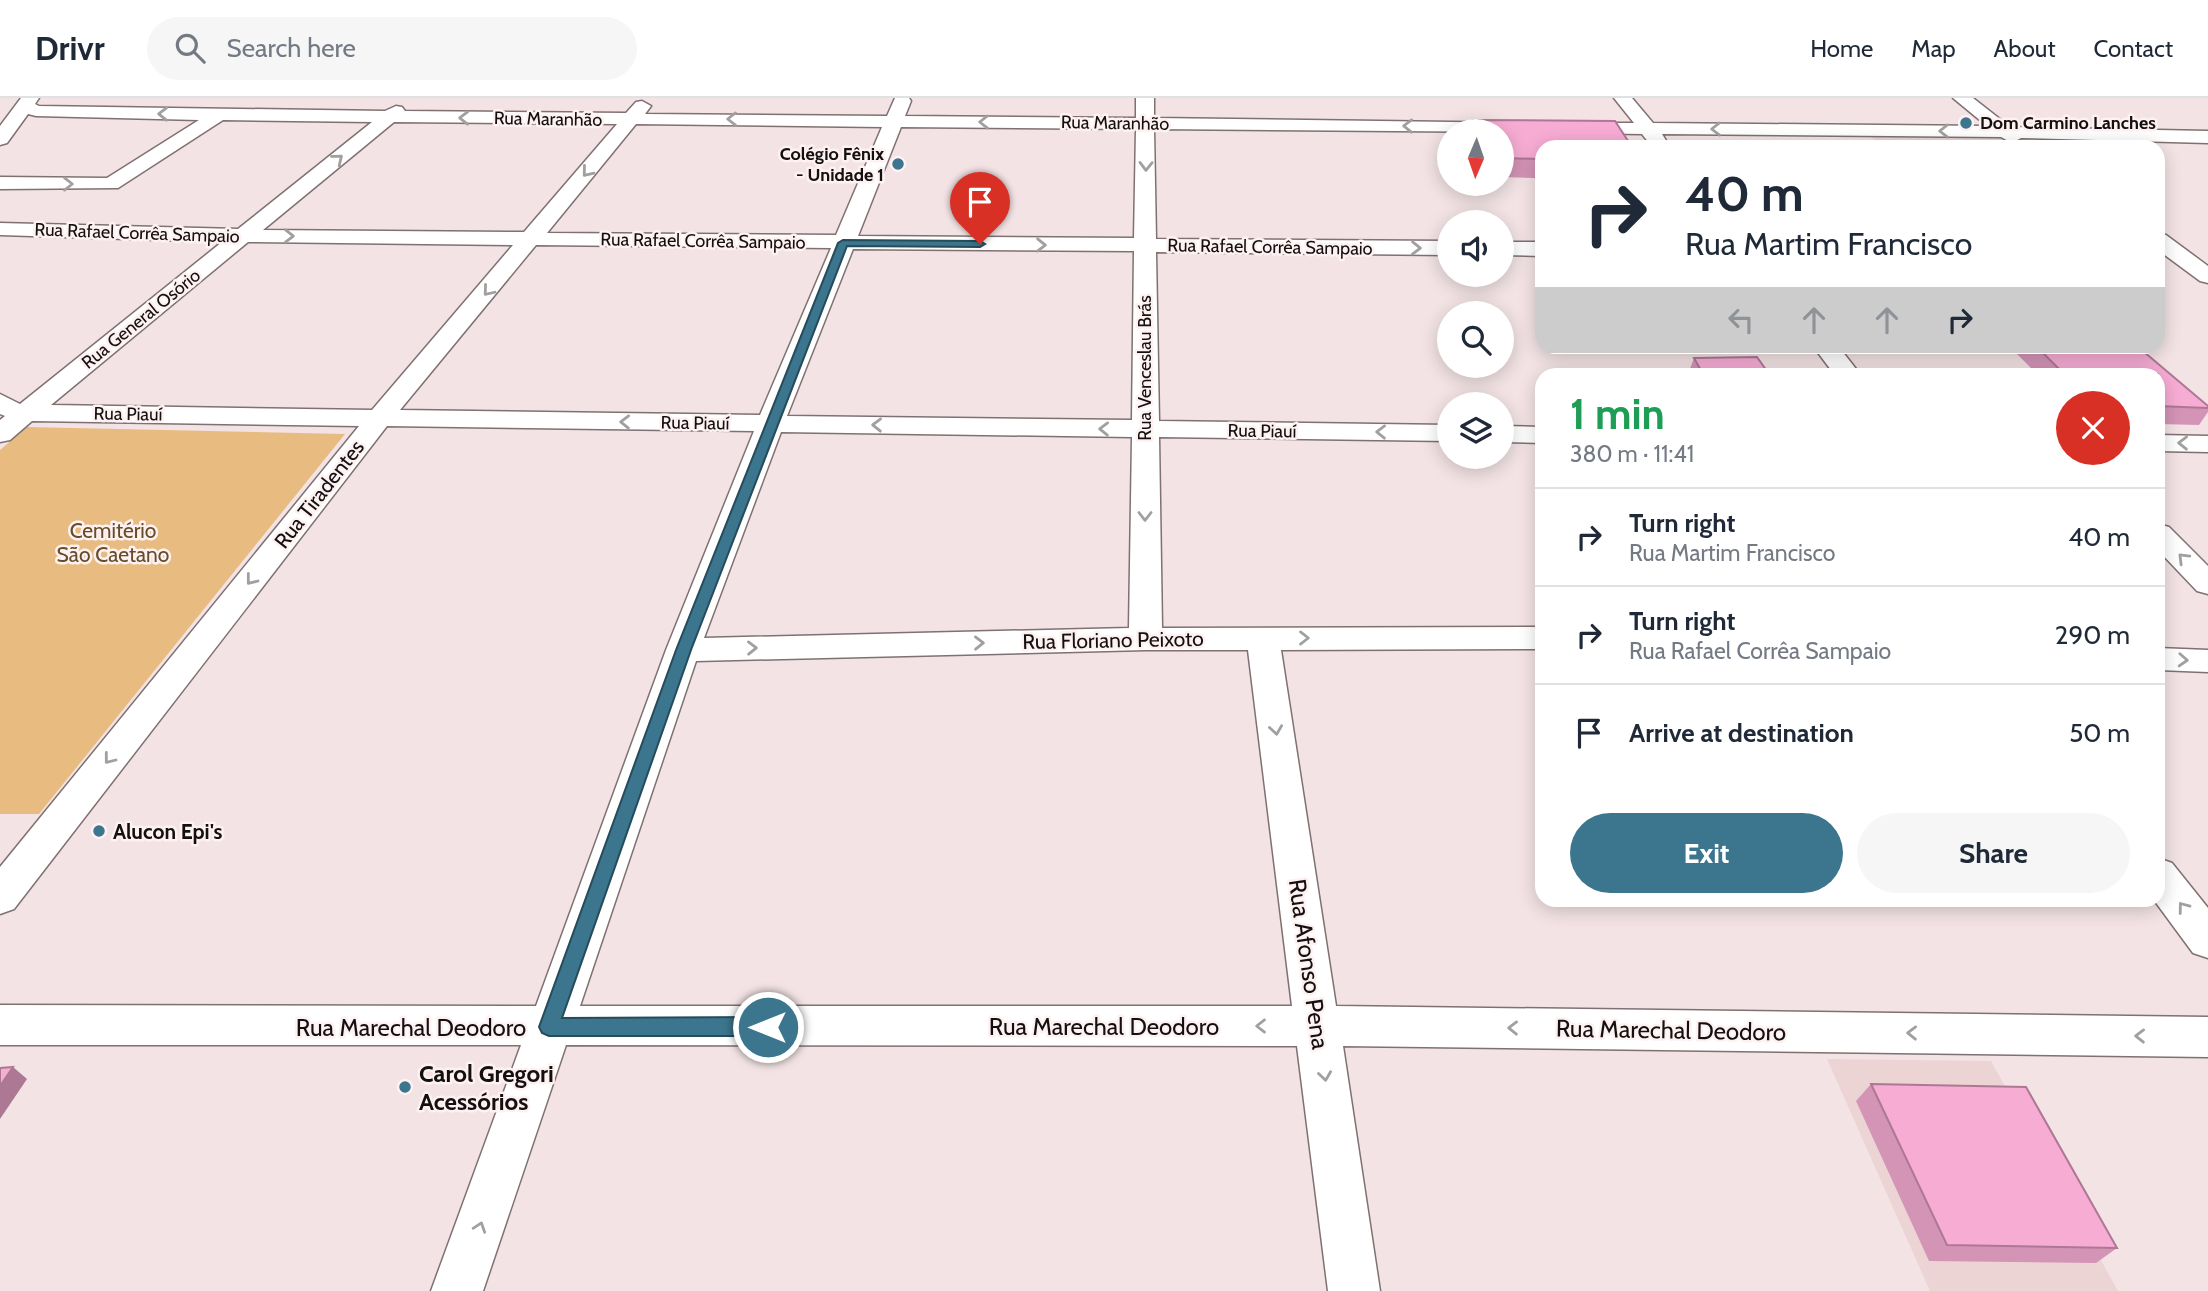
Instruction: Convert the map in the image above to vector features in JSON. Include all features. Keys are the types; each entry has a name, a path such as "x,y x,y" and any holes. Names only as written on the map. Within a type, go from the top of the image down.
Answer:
{"street":[{"name":"Rua General Osório","path":"0,434 12,408 243,236 413,98"},
{"name":"Rua Tiradentes","path":"0,897 380,417 648,98"},
{"path":"771,119 784,98"},
{"name":"Rua Venceslau Brás","path":"1145,98 1146,639"},
{"path":"1623,98 1657,140"},
{"path":"1962,98 2017,140"},
{"name":"Rua Maranhão","path":"27,102 36,111 631,119 771,119 898,109 1147,124 1240,125 1253,134 1266,125 1531,128"},
{"path":"0,109 27,102"},
{"path":"0,139 27,102"},
{"path":"457,1291 683,650 770,424 898,109"},
{"path":"0,183 111,184 219,115"},
{"path":"1559,128 2208,136"},
{"name":"Rua Rafael Corrêa Sampaio","path":"0,229 243,236 1437,248"},
{"path":"2165,245 2208,276"},
{"path":"1514,249 1535,249"},
{"path":"2165,258 2208,258"},
{"path":"1831,354 1842,368"},
{"name":"Rua Piauí","path":"12,408 770,424 1437,433"},
{"path":"1514,434 1535,435"},
{"path":"2165,443 2208,443"},
{"path":"2165,540 2208,584"},
{"name":"Rua Afonso Pena","path":"1263,638 1354,1291"},
{"name":"Rua Floriano Peixoto","path":"683,650 1146,639 1535,638"},
{"path":"2165,659 2208,661"},
{"path":"2165,883 2208,940"},
{"name":"Rua Marechal Deodoro","path":"0,1025 1318,1026 2208,1037"}],"shaded area":[{"path":"1871,137 2005,140 1875,140"},
{"path":"1827,1059 1991,1061 2118,1291 1930,1291"}],"green space":[{"name":"Cemitério São Caetano","path":"27,427 345,434 39,814 0,814 0,450"}],"building":[{"path":"1514,120 1615,121 1627,140 1535,140 1535,159 1514,158"},
{"path":"2044,354 2146,354 2163,368 2058,368"},
{"path":"1757,357 1765,368 1700,368 1694,358"},
{"path":"2165,370 2208,406 2165,406"},
{"path":"13,1067 0,1086 0,1068"},
{"path":"1871,1084 2026,1087 2117,1248 1947,1245"}],"place":[{"name":"Dom Carmino Lanches","path":"1966,123"},
{"name":"Colégio Fênix - Unidade 1","path":"898,164"},
{"name":"Alucon Epi's","path":"99,831"},
{"name":"Carol Gregori Acessórios","path":"405,1087"}],"route":[{"path":"768,1027 549,1027 683,650 843,243 980,244"}]}
